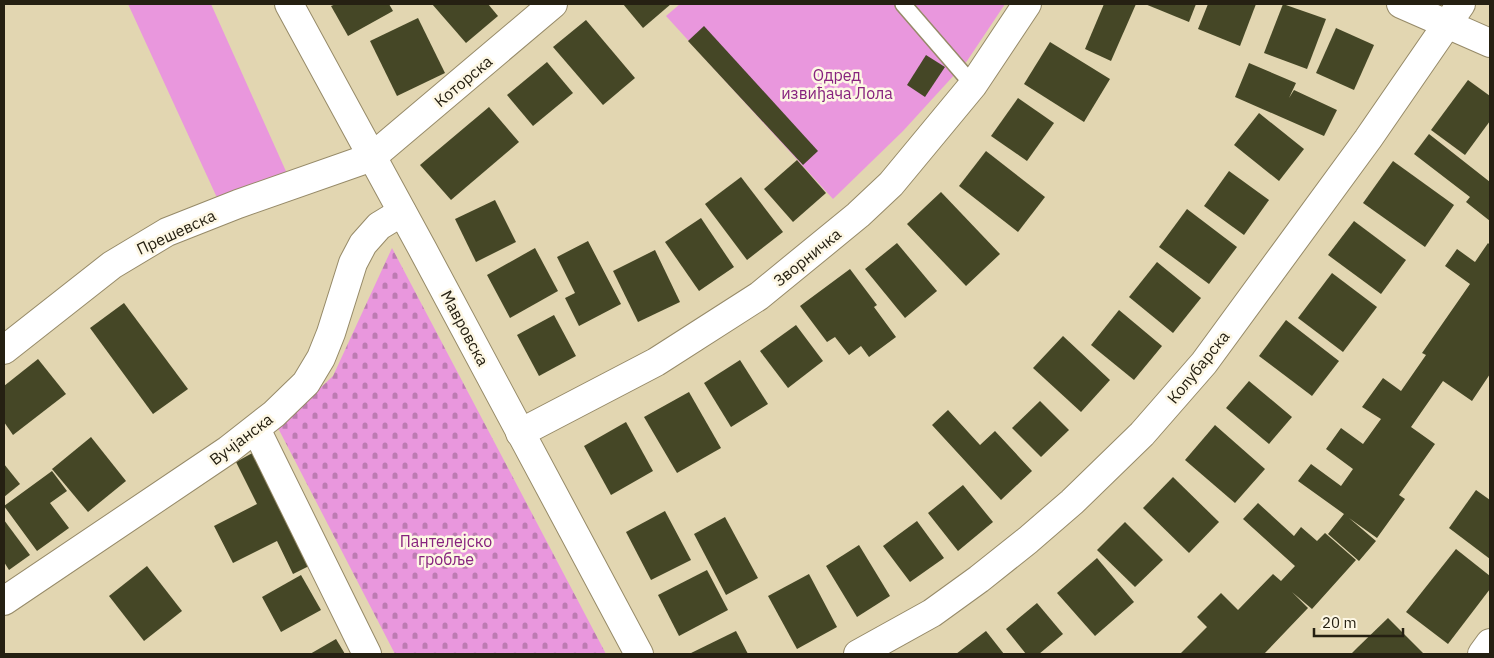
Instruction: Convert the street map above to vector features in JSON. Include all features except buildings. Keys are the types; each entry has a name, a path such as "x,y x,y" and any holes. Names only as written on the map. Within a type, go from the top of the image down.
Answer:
{"street":[{"name":"Мавровска","path":"289,4 639,654"},
{"name":"Которска","path":"372,157 552,4"},
{"name":"Зворничка","path":"520,432 656,362 758,296 858,215 891,184 973,85 1027,4"},
{"path":"1401,4 1454,13 1490,42"},
{"name":"Колубарска","path":"858,654 932,612 978,579 1028,540 1072,502 1142,434 1210,355 1368,139 1454,13"},
{"name":"Прешевска","path":"4,350 112,265 166,232 238,204 372,157"},
{"name":"Вучјанска","path":"4,602 228,450 274,414 306,383 331,333 353,263 363,244 379,226 402,212"},
{"path":"256,429 367,654"},
{"path":"1482,654 1490,643"}],"lane":[{"path":"903,4 973,85"}],"green space":[{"path":"128,4 211,4 289,178 219,202"},
{"name":"Одред извиђача Лола","path":"680,4 1005,4 967,61 903,131 833,199 666,16"},
{"name":"Пантелејско гробље","path":"392,248 606,654 395,654 278,428 333,376"}]}
